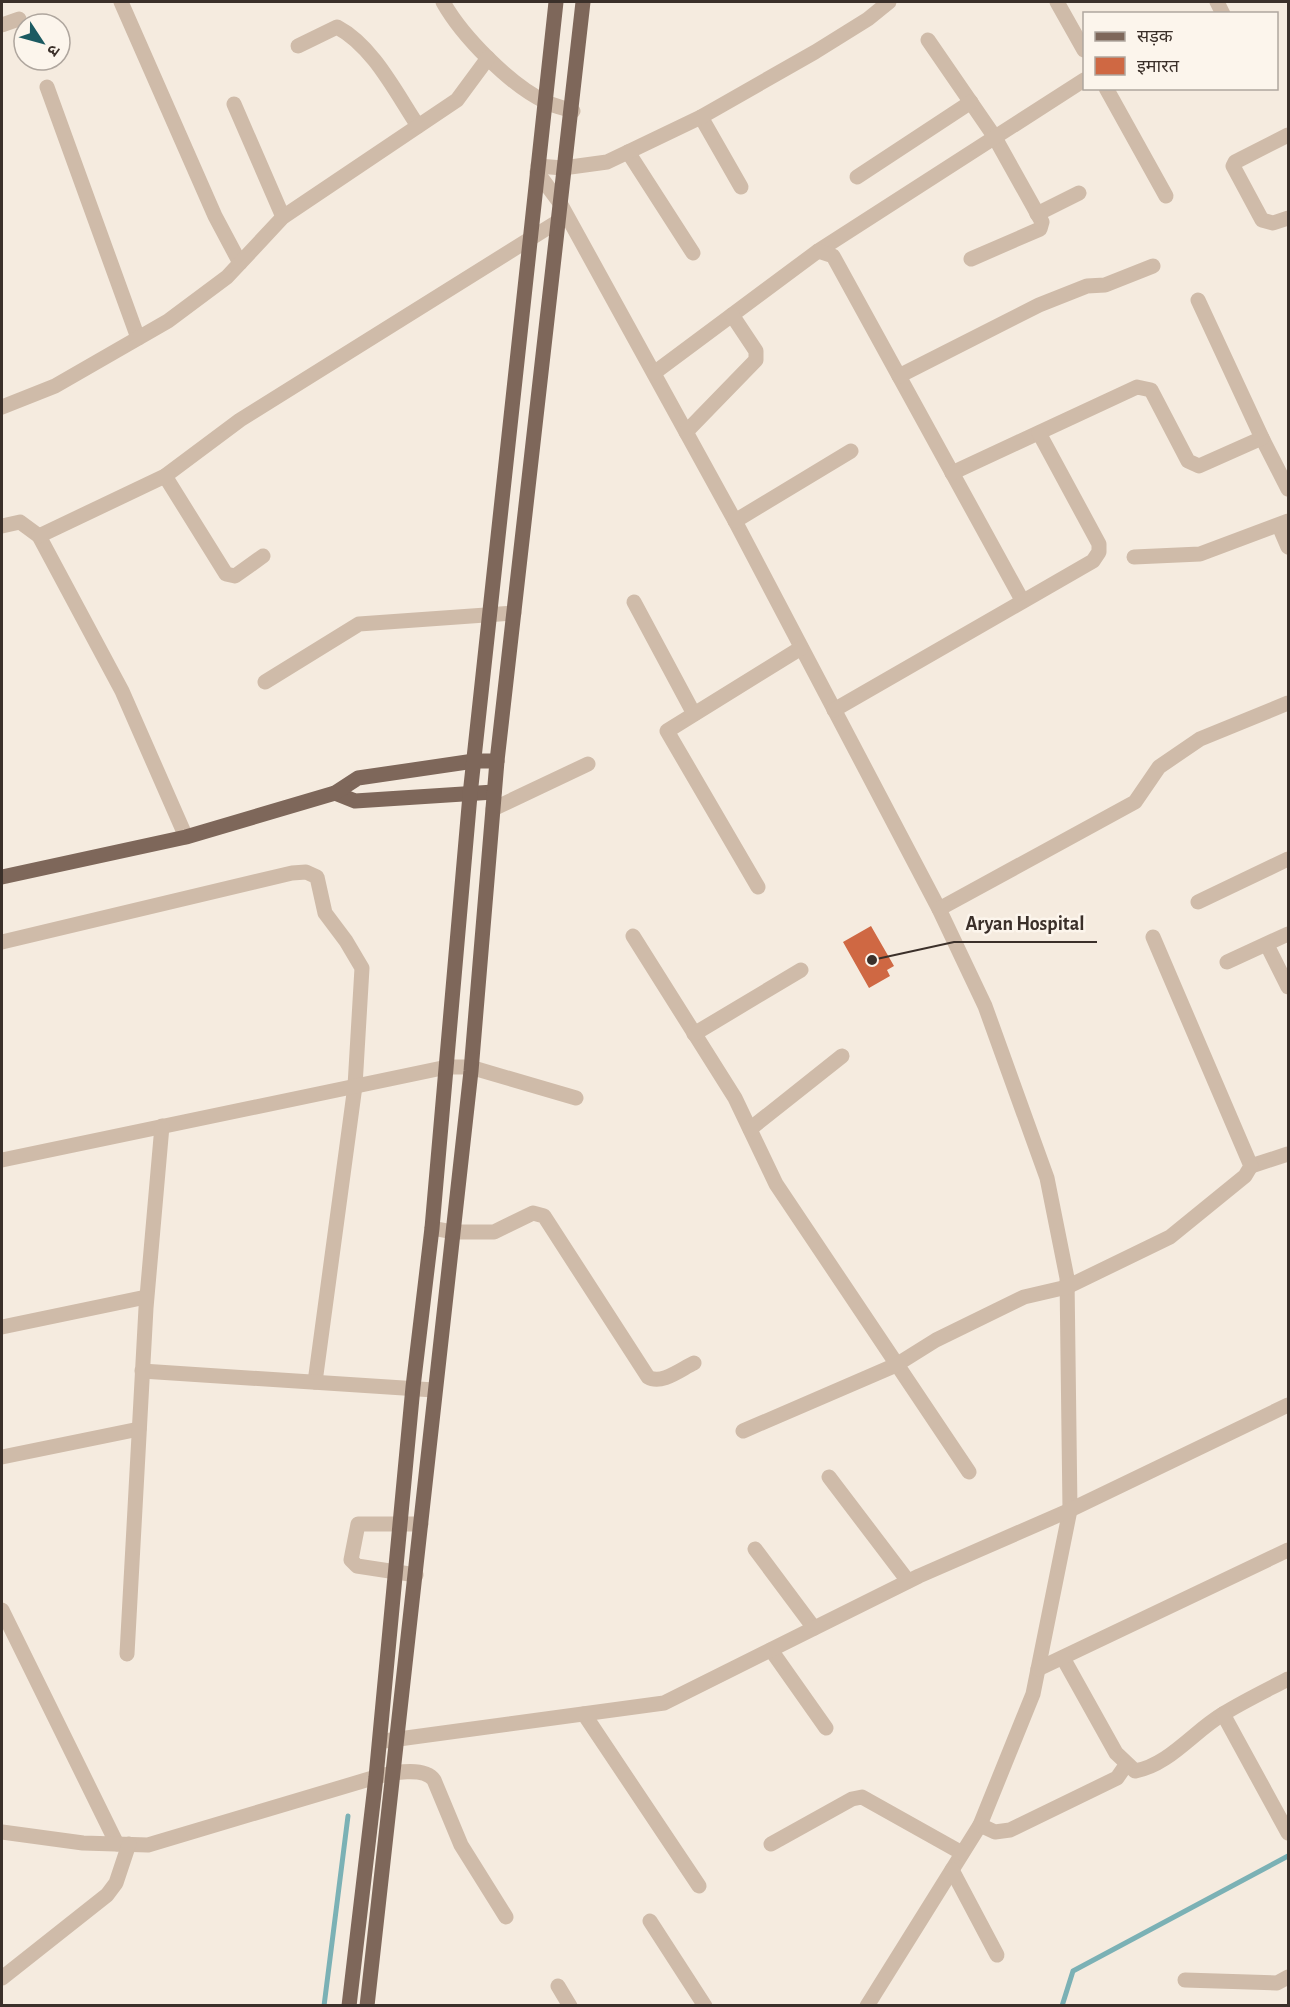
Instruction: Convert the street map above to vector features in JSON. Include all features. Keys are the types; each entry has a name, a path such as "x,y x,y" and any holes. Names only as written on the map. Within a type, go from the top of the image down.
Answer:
{"main road":[{"path":"349,2006 376,1777 399,1522 432,1228 470,795 556,2"},
{"path":"367,2006 453,1232 497,761 563,168 573,111 583,2"},
{"path":"2,877 186,837 334,793 358,778 474,761 497,761"},
{"path":"334,793 356,801 494,792"}],"street":[{"path":"121,2 215,216 240,263"},
{"path":"443,2 452,18 488,58 546,102 573,111"},
{"path":"538,169 606,162 628,152 701,117 868,19 889,2"},
{"path":"1057,2 1083,45"},
{"path":"298,46 337,27 350,34 382,72 418,126"},
{"path":"928,40 994,136 1042,222 1040,229 971,259"},
{"path":"2,407 55,386 177,315 227,277 283,217 457,100 488,58"},
{"path":"654,373 818,251 1083,81"},
{"path":"46,87 138,338"},
{"path":"1107,90 1166,196"},
{"path":"857,177 971,102"},
{"path":"234,104 283,217"},
{"path":"701,117 741,187"},
{"path":"1288,135 1235,162 1233,166 1262,220 1273,223 1288,218"},
{"path":"628,152 693,253"},
{"path":"538,169 560,203 735,521 939,909 985,1006 1047,1178 1067,1287 1070,1510 1034,1694 980,1825 867,2006"},
{"path":"1037,214 1079,193"},
{"path":"39,536 165,476 240,420 557,222"},
{"path":"818,251 833,256 1022,600"},
{"path":"899,376 1039,305 1087,286 1105,285 1154,266"},
{"path":"1198,300 1288,489"},
{"path":"686,432 756,360 756,351 732,315"},
{"path":"952,473 1137,387 1144,386 1151,390 1188,461 1193,465 1199,466 1262,438"},
{"path":"834,710 1093,561 1099,552 1099,544 1039,433"},
{"path":"735,521 850,451"},
{"path":"165,476 226,574 235,576 263,556"},
{"path":"2,526 20,522 39,536 122,691 186,837"},
{"path":"1134,557 1166,558 1200,554 1284,523 1288,547"},
{"path":"634,602 694,714"},
{"path":"265,682 359,624 491,612 514,613"},
{"path":"758,887 667,731 801,648"},
{"path":"939,909 1135,802 1159,767 1200,739 1288,703"},
{"path":"493,809 588,764"},
{"path":"1198,902 1288,859"},
{"path":"2,942 306,872 316,878 324,913 346,940 362,968 355,1086 315,1382"},
{"path":"1227,962 1288,934"},
{"path":"633,936 735,1098 776,1184 969,1472"},
{"path":"1153,937 1251,1166"},
{"path":"1267,945 1288,987"},
{"path":"694,1034 801,970"},
{"path":"750,1129 842,1056"},
{"path":"2,1160 447,1067 470,1067 576,1098"},
{"path":"127,1654 146,1297 162,1126"},
{"path":"743,1431 896,1365 936,1340 1024,1297 1067,1287 1170,1238 1245,1176 1251,1166 1288,1154"},
{"path":"432,1228 453,1232 494,1233 539,1212 544,1216 648,1377 661,1380 694,1363"},
{"path":"2,1327 146,1297"},
{"path":"142,1371 434,1390"},
{"path":"379,1741 664,1703 908,1581 1070,1510 1288,1405"},
{"path":"2,1457 140,1429"},
{"path":"829,1477 908,1581"},
{"path":"416,1575 357,1566 351,1560 358,1524 399,1522 421,1524"},
{"path":"754,1549 814,1628"},
{"path":"1038,1669 1288,1550"},
{"path":"2,1610 123,1844 116,1883 107,1895 2,1978"},
{"path":"771,1650 826,1728"},
{"path":"1063,1658 1116,1753 1126,1765 1135,1771 1147,1769 1223,1714 1288,1679"},
{"path":"584,1714 699,1886"},
{"path":"1223,1714 1288,1833"},
{"path":"980,1825 995,1832 1010,1830 1118,1779 1126,1765"},
{"path":"2,1832 83,1843 148,1845 392,1773 431,1775 461,1845 506,1917"},
{"path":"771,1844 852,1800 862,1797 962,1853"},
{"path":"952,1870 997,1955"},
{"path":"650,1921 705,2006"},
{"path":"1185,1980 1277,1983 1288,1977"},
{"path":"558,1986 570,2006"}],"building":[{"path":"871,926 894,966 887,970 890,976 869,988 843,942"}],"waterway":[{"path":"324,2006 348,1816"},
{"path":"1062,2006 1073,1971 1288,1856"}],"place":[{"name":"Aryan Hospital","path":"872,960"}]}
